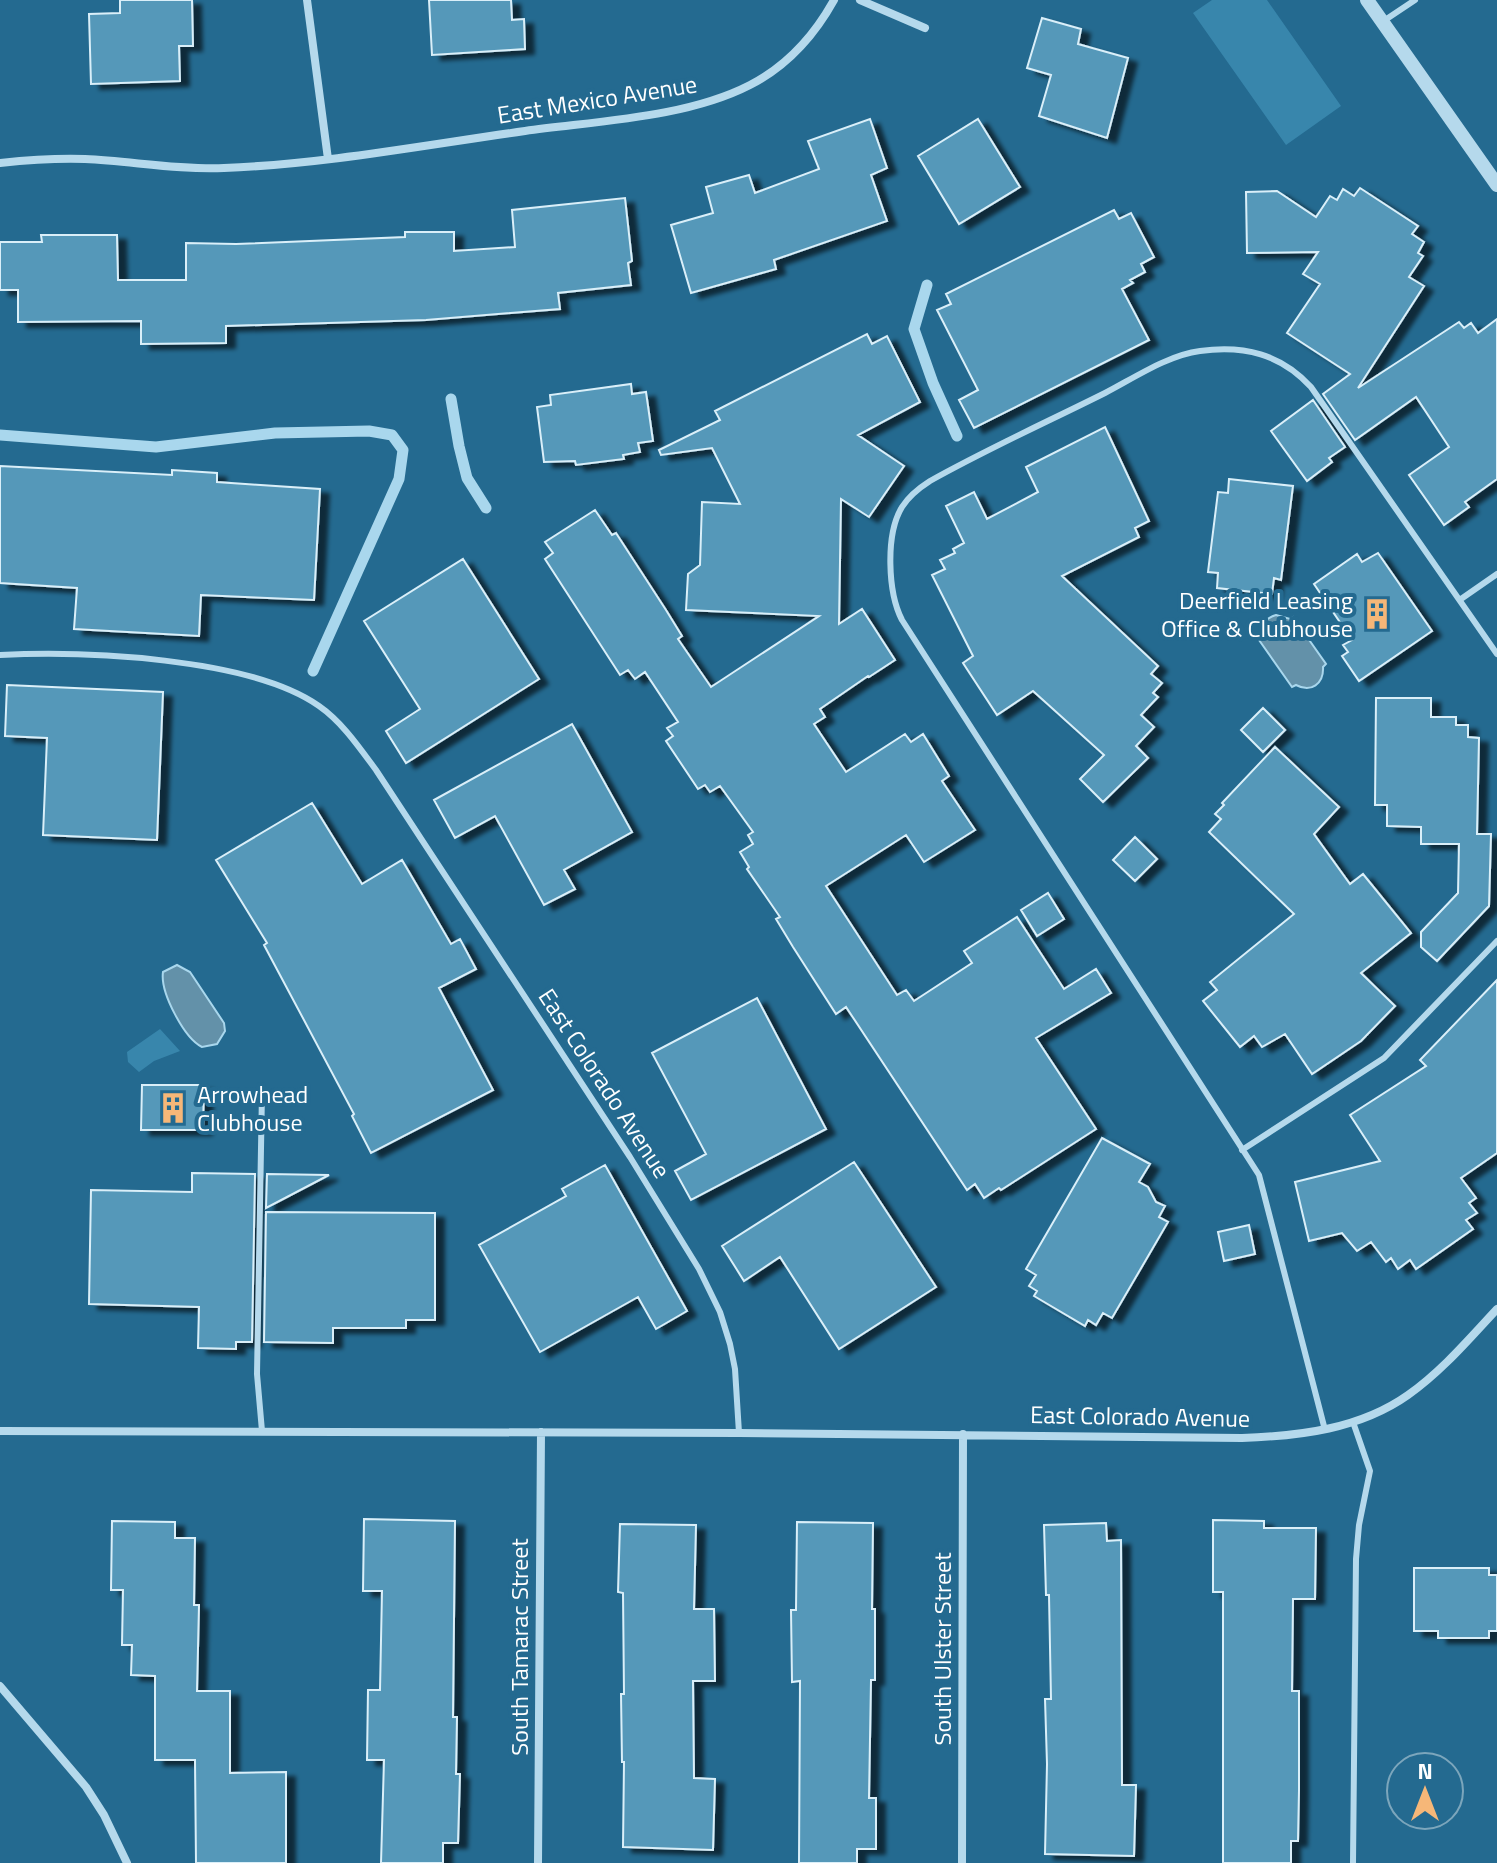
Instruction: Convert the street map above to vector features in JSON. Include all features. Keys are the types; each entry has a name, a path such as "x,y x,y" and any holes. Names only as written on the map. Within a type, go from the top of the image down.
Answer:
{"street":[{"path":"307,0 328,159"},
{"name":"East Mexico Avenue","path":"0,163 87,159 185,168 225,168 328,159 656,113 711,101 749,86 781,66 823,20 834,0"},
{"path":"860,0 925,28"},
{"path":"1367,0 1497,185"},
{"name":"East Colorado Avenue","path":"0,1431 1286,1436 1325,1430 1379,1412 1415,1389 1446,1363 1497,1309"},
{"name":"South Tamarac Street","path":"538,1863 541,1432"},
{"name":"South Ulster Street","path":"962,1863 963,1434"},
{"path":"0,1686 79,1777 104,1815 127,1863"}],"lane":[{"path":"1382,22 1415,0"},
{"path":"1325,1430 1269,1204 1259,1175 898,612 892,594 893,536 899,514 915,492 935,479 1168,361 1196,351 1252,351 1287,365 1311,387 1497,654"},
{"path":"1461,599 1497,574"},
{"name":"East Colorado Avenue","path":"0,655 135,657 243,675 294,691 327,713 364,754 630,1157 711,1291 727,1329 732,1352 739,1433"},
{"path":"1242,1150 1384,1058 1497,941"},
{"path":"262,1092 257,1374 262,1431"},
{"path":"1353,1422 1367,1458 1370,1476 1359,1525 1356,1559 1353,1863"}],"shaded area":[{"path":"1212,0 1267,0 1341,106 1286,145 1193,13"},
{"path":"1276,615 1293,617 1326,664 1316,685 1292,687 1259,640 1263,637 1265,623"},
{"path":"177,965 190,972 224,1023 225,1031 217,1044 202,1047 195,1042 175,1014 165,991 163,972"},
{"path":"160,1029 180,1051 154,1061 139,1072 128,1062 127,1052"}],"building":[{"path":"120,0 192,0 193,46 179,46 180,81 91,84 89,14 120,13"},
{"path":"429,0 511,0 512,20 524,19 525,49 432,55"},
{"path":"1042,18 1081,29 1078,44 1128,58 1107,138 1039,116 1051,75 1027,68"},
{"path":"870,119 887,168 871,175 887,221 774,260 776,269 691,293 671,225 713,213 706,187 749,175 755,193 819,169 808,141"},
{"path":"978,119 1020,187 959,224 918,156"},
{"path":"1360,188 1418,226 1412,234 1424,242 1418,253 1423,256 1409,277 1424,286 1358,388 1459,322 1464,328 1471,323 1478,333 1497,319 1497,479 1465,502 1469,507 1444,525 1409,475 1449,447 1416,397 1355,440 1323,394 1350,374 1287,333 1320,284 1303,274 1318,252 1247,253 1246,192 1277,191 1316,217 1330,196 1337,200 1343,189 1354,196"},
{"path":"625,198 632,261 628,263 631,285 558,293 560,309 426,320 226,326 226,343 141,344 141,321 18,322 18,290 0,290 0,242 42,242 41,235 117,235 118,280 186,280 186,243 236,244 405,237 405,232 454,232 454,251 515,247 512,210"},
{"path":"1114,210 1119,219 1131,213 1154,257 1141,264 1145,272 1130,280 1133,283 1122,289 1149,340 974,428 959,400 978,390 937,310 951,304 946,294"},
{"path":"867,334 872,344 887,336 920,402 858,435 904,466 869,517 841,499 839,624 862,609 895,660 820,709 825,717 814,724 846,772 905,734 911,742 923,734 949,776 942,781 975,830 924,862 906,835 826,886 897,995 906,990 914,1001 972,963 964,951 1017,917 1064,989 1096,969 1111,993 1036,1038 1096,1129 984,1198 975,1184 967,1190 846,1007 836,1014 776,919 780,917 747,869 749,867 740,852 753,844 748,835 753,832 720,786 710,792 705,785 698,789 666,741 673,736 667,728 678,722 645,672 635,679 628,670 620,675 545,559 553,553 545,542 595,510 612,535 616,533 682,636 678,639 711,687 819,616 686,610 688,574 700,565 702,502 740,504 712,448 661,455 659,450 720,420 715,411"},
{"path":"631,384 632,394 646,392 653,441 638,443 640,452 623,455 624,459 576,465 575,461 544,462 537,407 551,405 550,395"},
{"path":"1313,400 1345,447 1329,458 1332,462 1307,481 1271,431"},
{"path":"1105,427 1149,521 1135,528 1139,537 1062,576 1158,666 1151,674 1162,683 1153,693 1158,697 1141,715 1154,727 1136,746 1148,758 1103,802 1080,779 1104,755 1033,691 997,715 963,663 973,656 932,575 945,569 940,560 955,553 953,549 964,543 946,506 974,492 987,519 1038,492 1026,467"},
{"path":"0,466 172,475 172,470 217,473 217,482 320,489 314,600 201,595 199,636 74,629 77,588 0,583"},
{"path":"1229,479 1293,486 1281,580 1274,578 1272,594 1217,588 1218,573 1208,572 1218,492 1228,493"},
{"name":"Deerfield Leasing Office & Clubhouse","path":"1378,553 1432,631 1359,681 1342,656 1348,652 1343,645 1352,640 1314,584 1357,554 1362,562"},
{"path":"463,559 539,679 406,763 386,731 420,709 364,621"},
{"path":"7,685 163,692 157,840 43,835 47,738 5,736"},
{"path":"1376,698 1431,698 1431,717 1456,717 1456,725 1468,725 1468,737 1479,738 1477,834 1491,834 1489,906 1437,961 1421,947 1421,932 1458,893 1459,844 1421,844 1421,827 1387,826 1387,805 1375,805"},
{"path":"1263,708 1285,730 1263,752 1241,730"},
{"path":"572,724 632,832 564,870 575,889 544,905 495,816 455,838 434,800"},
{"path":"1275,747 1339,807 1314,834 1350,884 1363,874 1411,933 1361,973 1395,1006 1361,1041 1312,1074 1285,1034 1262,1047 1254,1036 1240,1047 1203,1001 1217,990 1210,982 1294,914 1209,832 1221,819 1215,814 1224,805 1222,803"},
{"path":"312,803 362,884 402,860 451,944 460,939 476,969 439,988 493,1090 371,1153 352,1116 354,1114 264,945 267,943 216,860"},
{"path":"1135,837 1157,859 1135,881 1113,860"},
{"path":"1048,893 1064,919 1037,936 1021,910"},
{"path":"1497,980 1497,1153 1461,1178 1476,1198 1469,1203 1477,1213 1466,1220 1473,1229 1416,1269 1410,1260 1398,1269 1391,1258 1386,1262 1371,1242 1357,1251 1342,1233 1309,1241 1295,1182 1380,1161 1350,1115 1426,1066 1420,1060"},
{"path":"757,998 826,1129 691,1200 675,1171 706,1154 652,1053"},
{"name":"Arrowhead Clubhouse","path":"142,1085 204,1085 203,1130 141,1130"},
{"path":"1102,1138 1150,1164 1139,1182 1148,1187 1156,1202 1165,1206 1159,1217 1168,1222 1112,1318 1103,1313 1096,1325 1088,1320 1085,1326 1034,1296 1037,1291 1029,1286 1036,1275 1026,1269"},
{"path":"854,1162 936,1287 839,1349 780,1257 744,1281 722,1246"},
{"path":"605,1165 687,1311 656,1329 638,1297 540,1352 479,1245 566,1196 562,1189"},
{"path":"192,1173 255,1174 252,1342 236,1342 236,1349 198,1348 199,1307 89,1304 91,1190 192,1192"},
{"path":"267,1174 329,1175 266,1208"},
{"path":"266,1212 435,1213 435,1320 406,1320 406,1328 333,1328 333,1343 264,1342"},
{"path":"1249,1225 1255,1254 1224,1261 1218,1232"},
{"path":"364,1519 455,1521 453,1717 457,1717 456,1774 460,1774 458,1843 443,1843 443,1863 381,1863 384,1760 367,1760 368,1690 380,1690 382,1591 363,1591"},
{"path":"1213,1520 1264,1521 1264,1528 1316,1528 1315,1599 1293,1599 1292,1691 1299,1691 1299,1790 1298,1841 1291,1841 1291,1863 1223,1863 1223,1592 1213,1592"},
{"path":"112,1521 175,1522 175,1538 195,1538 194,1605 199,1605 197,1691 230,1691 230,1773 286,1772 286,1863 196,1863 195,1760 155,1760 155,1676 131,1675 132,1645 122,1645 123,1590 111,1590"},
{"path":"797,1522 873,1523 875,1680 871,1680 869,1798 876,1798 876,1849 857,1849 857,1863 799,1863 800,1681 792,1682 791,1610 796,1610"},
{"path":"1106,1523 1107,1541 1121,1540 1122,1785 1136,1785 1134,1856 1045,1854 1045,1699 1051,1699 1044,1525"},
{"path":"620,1524 696,1525 694,1609 714,1609 715,1681 693,1681 694,1778 715,1779 713,1850 623,1847 623,1593 618,1592"},
{"path":"1414,1568 1489,1568 1489,1575 1497,1575 1497,1631 1489,1631 1489,1638 1438,1638 1438,1631 1414,1631"}],"waterway":[{"path":"927,285 914,329 933,383 957,436"},
{"path":"451,399 467,478 486,508"},
{"path":"0,435 156,447 275,433 369,431 392,435 403,450 399,479 313,671"}],"place":[{"name":"Deerfield Leasing Office & Clubhouse","path":"1377,614"},
{"name":"Arrowhead Clubhouse","path":"173,1108"}]}
